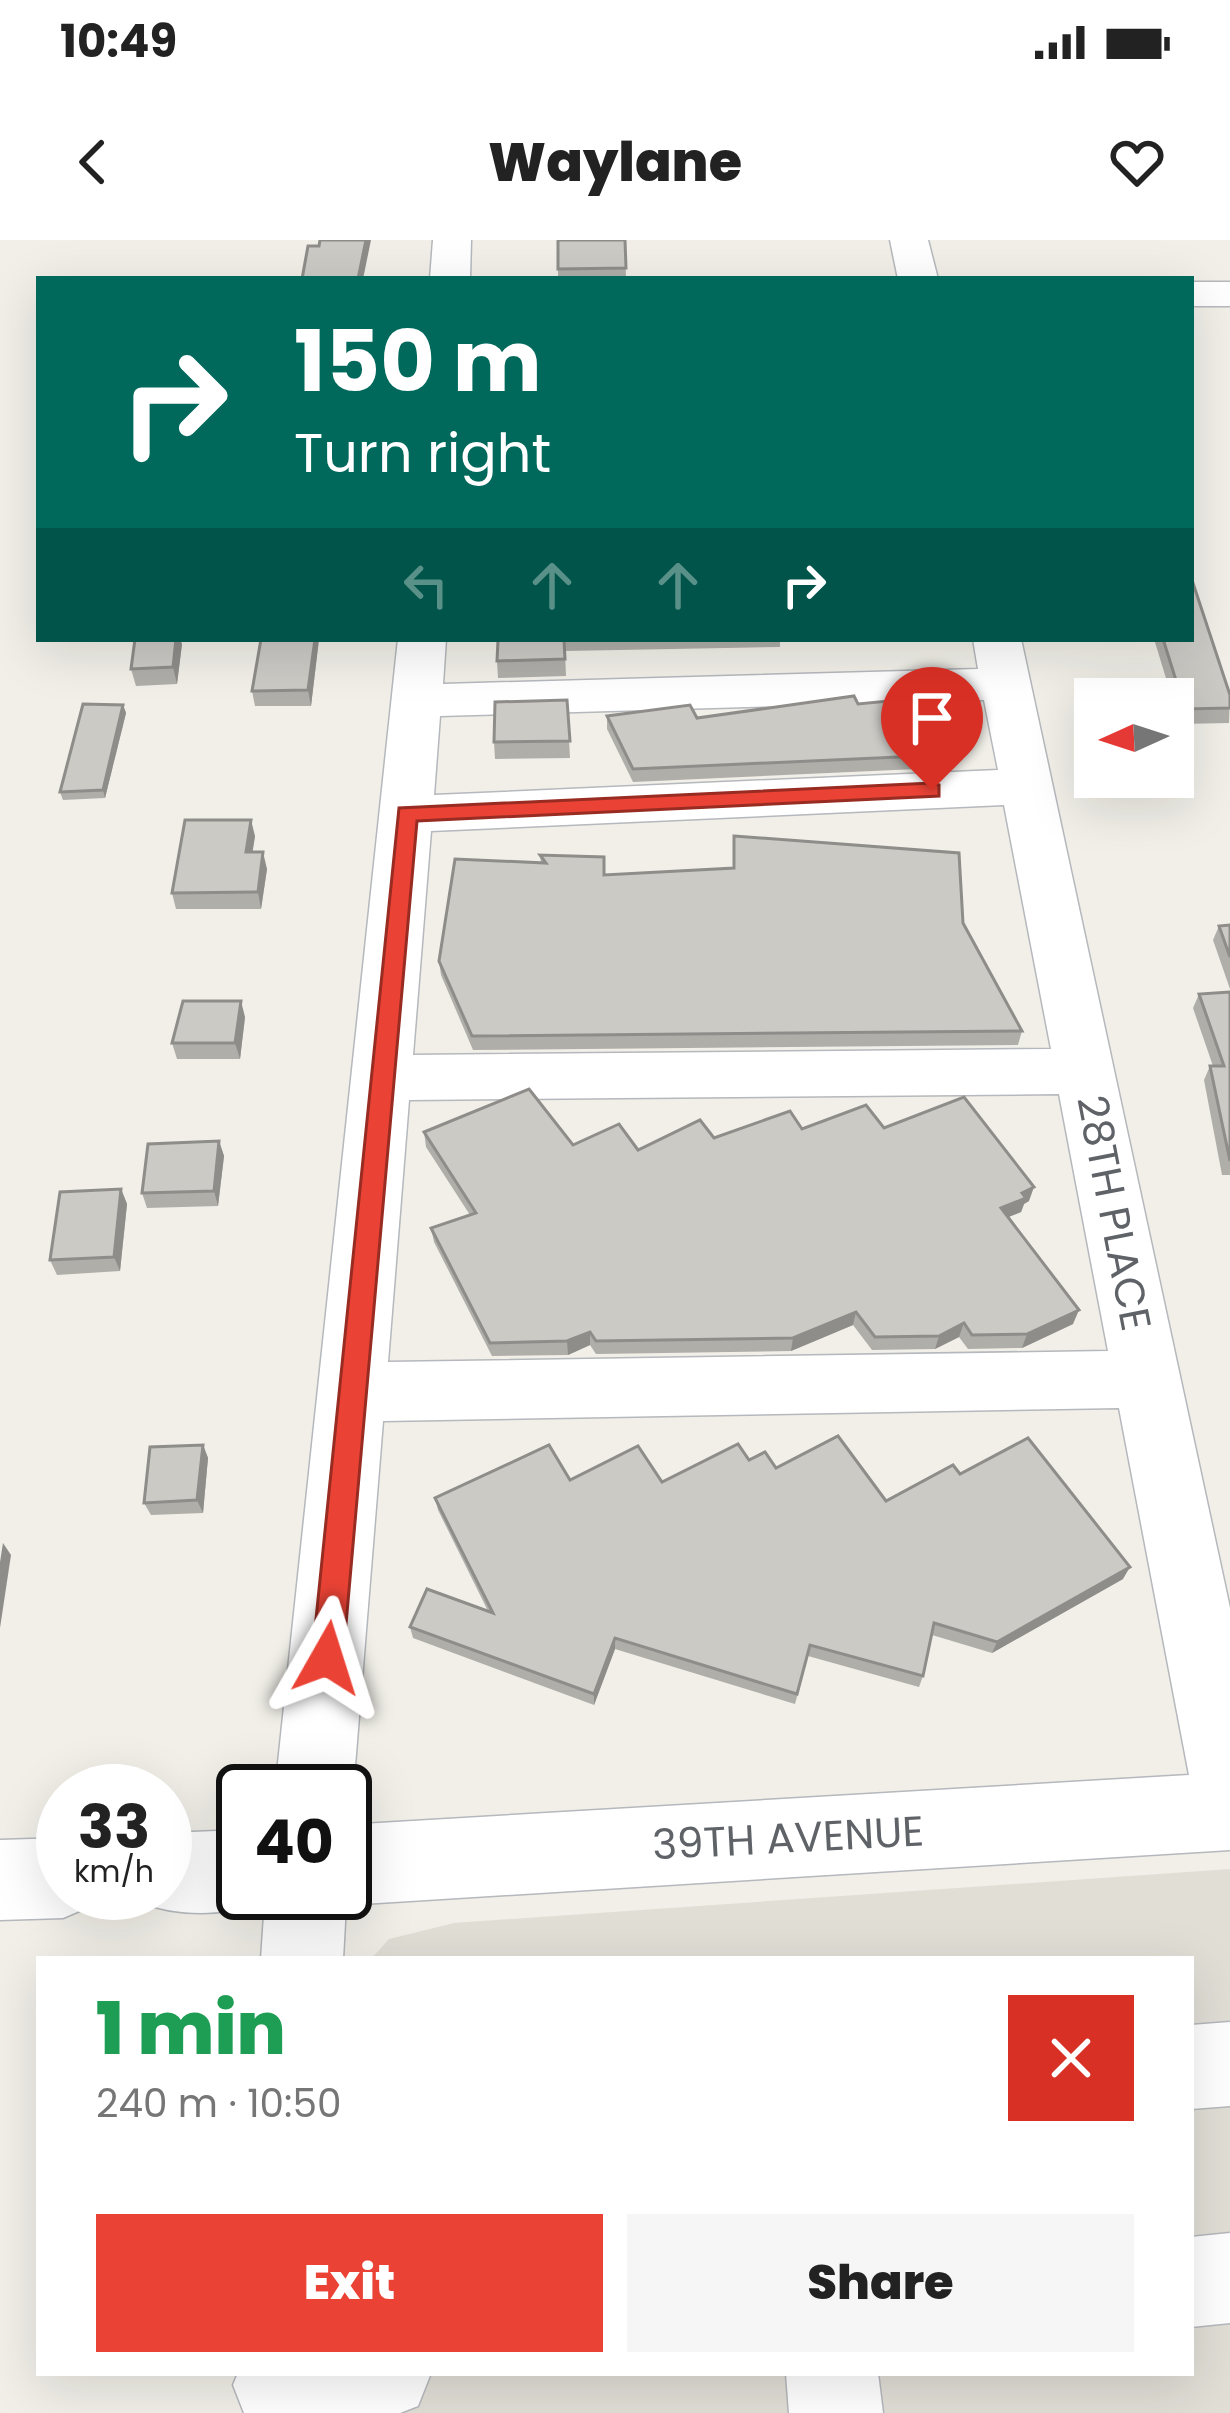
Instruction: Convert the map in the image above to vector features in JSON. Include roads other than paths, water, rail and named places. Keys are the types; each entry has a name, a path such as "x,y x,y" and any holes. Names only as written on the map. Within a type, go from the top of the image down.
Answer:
{"street":[{"path":"449,276 452,240"},
{"path":"909,240 917,276"},
{"path":"1194,294 1230,294"},
{"path":"317,1764 422,642"},
{"path":"417,701 1002,662"},
{"name":"28TH PLACE","path":"1002,662 1230,1788"},
{"path":"406,814 1027,786"},
{"path":"384,1078 1085,1071"},
{"path":"353,1392 1147,1379"},
{"name":"39TH AVENUE","path":"372,1863 1230,1811"},
{"path":"0,1880 36,1879"},
{"path":"302,1956 304,1920"},
{"path":"1194,2067 1230,2064"},
{"path":"1194,2282 1230,2278"},
{"path":"279,2390 366,2376"},
{"path":"832,2376 836,2413"}]}
